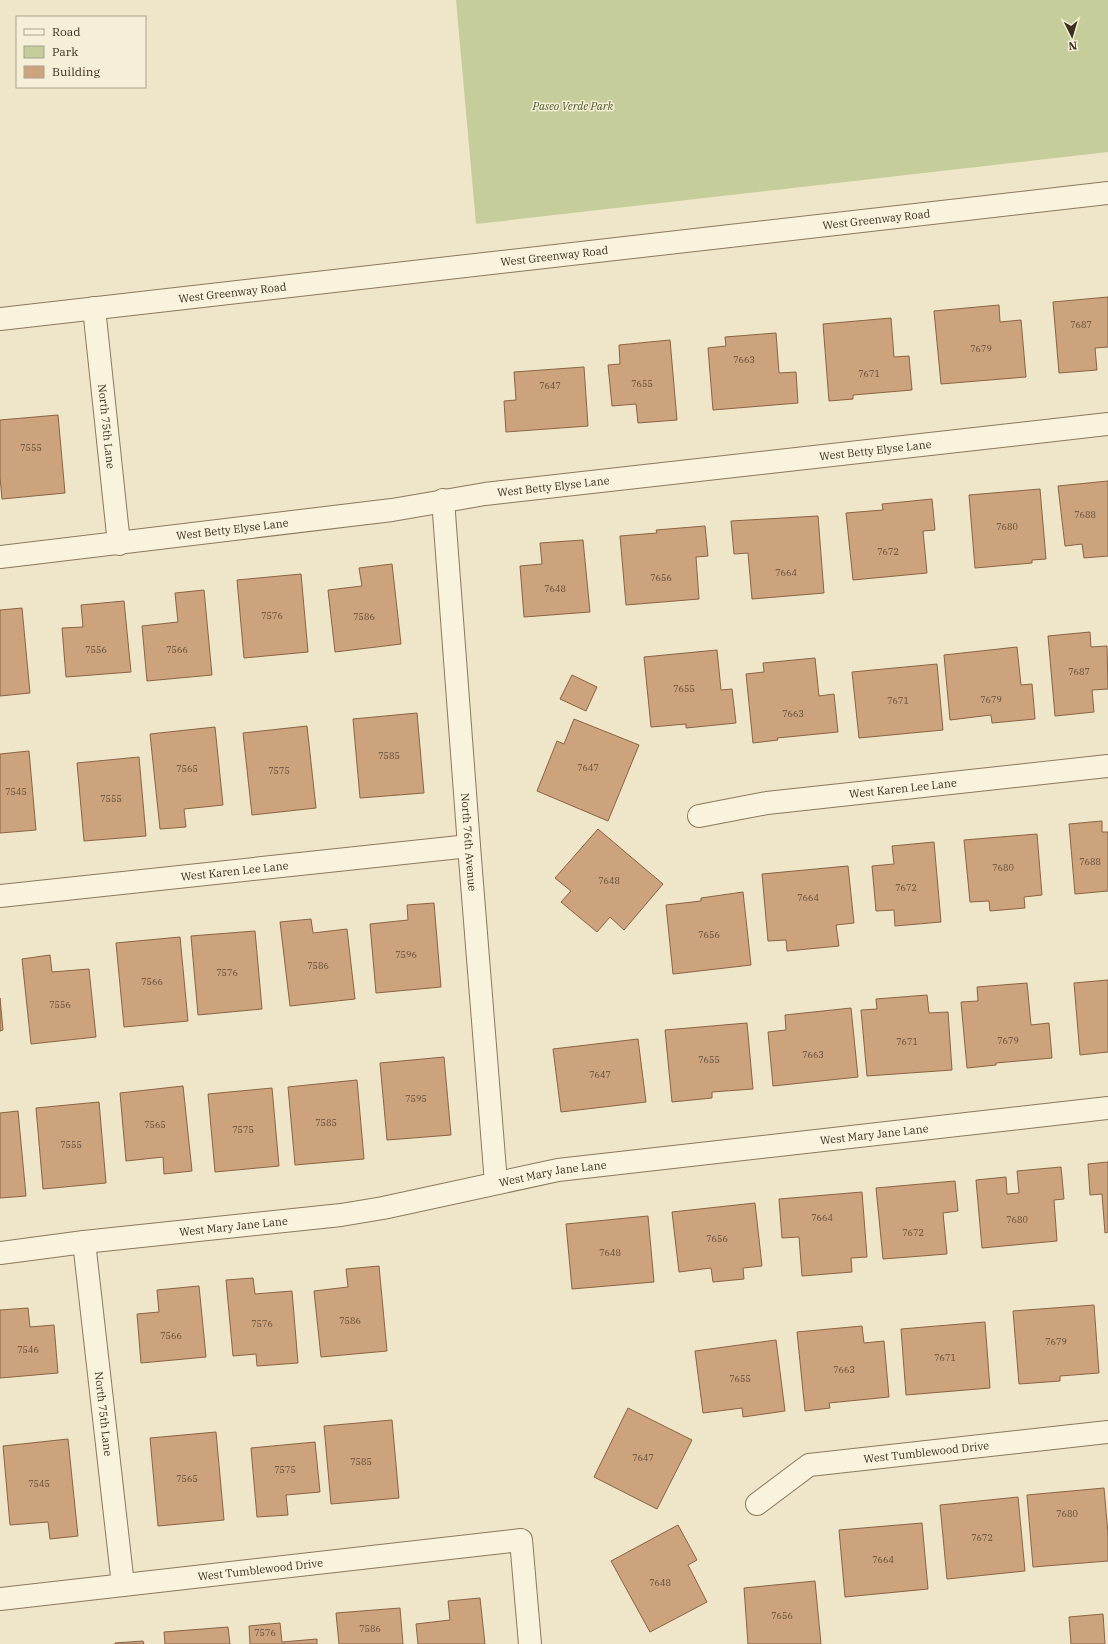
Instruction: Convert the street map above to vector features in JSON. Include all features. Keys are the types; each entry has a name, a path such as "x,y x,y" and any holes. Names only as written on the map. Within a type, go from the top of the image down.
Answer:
{"street":[{"name":"West Greenway Road","path":"0,318 1108,193"},
{"name":"North 75th Lane","path":"94,308 119,544"},
{"name":"West Betty Elyse Lane","path":"0,557 119,544 392,510 443,500 485,494 1108,424"},
{"name":"North 76th Avenue","path":"443,500 496,1183"},
{"name":"West Karen Lee Lane","path":"699,816 767,803 1108,766"},
{"name":"West Karen Lee Lane","path":"0,896 469,846"},
{"name":"West Mary Jane Lane","path":"0,1253 84,1242 341,1215 383,1208 558,1170 1108,1108"},
{"name":"North 75th Lane","path":"84,1242 123,1586"},
{"name":"West Tumblewood Drive","path":"757,1504 809,1465 1108,1432"},
{"name":"West Tumblewood Drive","path":"0,1599 521,1540 530,1644"}],"green space":[{"name":"Paseo Verde Park","path":"456,0 1108,0 1108,152 476,224"}],"building":[{"path":"1108,297 1108,347 1095,348 1097,370 1059,373 1053,302"},
{"path":"999,305 1000,322 1021,320 1026,377 941,384 934,311"},
{"path":"891,318 894,357 909,356 912,390 853,395 853,399 829,401 823,324"},
{"path":"776,333 779,373 796,372 798,403 713,410 708,348 726,346 725,337"},
{"path":"670,340 677,420 638,423 636,404 612,406 608,365 620,364 619,345"},
{"path":"584,367 588,426 506,432 504,401 516,400 514,372"},
{"path":"58,415 65,493 2,499 0,477 0,420"},
{"path":"1108,481 1108,556 1084,558 1082,544 1065,546 1058,486"},
{"path":"1040,489 1046,559 1032,560 1032,563 975,568 969,495"},
{"path":"932,499 935,530 923,531 927,573 853,580 846,513 883,510 882,504"},
{"path":"818,516 824,593 752,599 748,553 734,554 731,521"},
{"path":"705,526 708,556 696,557 699,599 626,605 620,536 657,533 656,530"},
{"path":"583,540 590,612 524,617 520,566 542,564 540,543"},
{"path":"392,564 401,644 335,652 328,590 362,586 359,568"},
{"path":"301,574 308,652 244,658 237,580"},
{"path":"204,590 212,675 147,681 142,626 178,622 175,593"},
{"path":"124,601 131,672 66,677 62,628 83,627 81,605"},
{"path":"22,608 30,693 0,696 0,610"},
{"path":"1090,632 1091,647 1107,646 1108,689 1092,690 1094,712 1055,716 1048,636"},
{"path":"1017,647 1021,685 1032,684 1035,719 992,723 991,715 950,720 944,655"},
{"path":"717,650 721,690 732,689 736,723 686,728 686,724 651,727 644,657"},
{"path":"815,658 819,696 834,694 838,732 777,738 778,740 753,743 746,674 764,672 763,663"},
{"path":"937,664 943,730 859,738 852,672"},
{"path":"572,675 597,687 586,711 560,699"},
{"path":"417,713 424,793 360,798 353,719"},
{"path":"574,719 639,745 608,821 537,791 557,741 564,744"},
{"path":"307,726 316,808 252,815 243,733"},
{"path":"215,727 223,805 184,809 186,827 160,829 150,734"},
{"path":"29,751 36,830 0,833 0,754"},
{"path":"139,757 146,836 84,841 77,763"},
{"path":"1102,821 1102,832 1108,832 1108,891 1075,894 1069,824"},
{"path":"598,829 663,884 624,930 610,917 597,932 561,902 571,891 555,878"},
{"path":"1037,834 1042,895 1024,897 1025,908 990,911 989,901 970,902 964,840"},
{"path":"934,842 941,922 895,926 894,910 876,911 872,866 894,864 892,846"},
{"path":"848,866 854,923 836,925 839,946 787,951 786,940 768,941 762,874"},
{"path":"743,892 751,965 673,974 666,905 701,901 701,898"},
{"path":"434,903 441,987 376,993 370,924 408,920 407,905"},
{"path":"311,919 313,933 347,929 355,999 290,1006 280,922"},
{"path":"255,931 262,1009 198,1015 191,936"},
{"path":"180,937 188,1021 124,1027 116,943"},
{"path":"50,955 52,972 89,969 96,1037 31,1044 22,959"},
{"path":"1108,980 1108,1052 1080,1055 1074,983"},
{"path":"1027,983 1031,1025 1049,1023 1052,1058 996,1063 996,1065 967,1068 961,1002 978,1001 977,987"},
{"path":"927,995 929,1013 948,1012 952,1070 867,1076 861,1010 877,1009 876,999"},
{"path":"0,998 3,1030 0,1031"},
{"path":"851,1008 858,1077 773,1086 768,1032 786,1030 785,1015"},
{"path":"747,1023 753,1089 712,1092 712,1098 672,1102 665,1030"},
{"path":"638,1039 646,1102 561,1112 553,1049"},
{"path":"444,1057 451,1135 387,1140 380,1063"},
{"path":"357,1080 364,1159 295,1165 288,1087"},
{"path":"183,1086 192,1171 164,1174 163,1157 126,1161 120,1093"},
{"path":"272,1088 279,1166 215,1172 208,1094"},
{"path":"99,1102 106,1183 43,1189 36,1108"},
{"path":"18,1111 26,1196 0,1198 0,1113"},
{"path":"1108,1162 1108,1232 1105,1233 1102,1194 1090,1195 1088,1164"},
{"path":"1061,1167 1064,1199 1054,1200 1057,1241 982,1248 976,1180 1006,1177 1007,1194 1019,1193 1017,1171"},
{"path":"955,1181 958,1211 943,1213 947,1254 883,1259 876,1188"},
{"path":"862,1192 867,1257 851,1258 852,1272 802,1276 799,1237 782,1238 779,1199"},
{"path":"755,1203 762,1266 743,1268 744,1279 713,1282 711,1268 679,1272 672,1212"},
{"path":"648,1216 654,1282 572,1289 566,1224"},
{"path":"379,1266 387,1351 321,1357 314,1291 348,1287 346,1269"},
{"path":"253,1278 255,1294 292,1291 298,1363 257,1366 256,1354 233,1356 226,1280"},
{"path":"199,1286 206,1357 141,1363 137,1314 159,1312 157,1290"},
{"path":"1094,1305 1099,1373 1060,1376 1060,1381 1019,1384 1013,1311"},
{"path":"28,1308 30,1327 54,1325 58,1373 0,1378 0,1310"},
{"path":"985,1322 990,1388 906,1395 901,1329"},
{"path":"862,1326 864,1343 884,1341 889,1397 829,1403 830,1408 805,1411 797,1332"},
{"path":"776,1340 785,1411 743,1417 742,1408 703,1413 695,1351"},
{"path":"628,1408 692,1440 657,1509 594,1477"},
{"path":"392,1420 399,1498 331,1504 324,1426"},
{"path":"216,1432 224,1520 158,1526 150,1438"},
{"path":"68,1439 78,1536 50,1539 48,1522 10,1525 3,1446"},
{"path":"315,1442 320,1492 286,1495 288,1515 257,1517 251,1448"},
{"path":"1104,1488 1108,1534 1108,1561 1033,1567 1027,1495"},
{"path":"1018,1497 1025,1571 947,1579 940,1505"},
{"path":"922,1523 928,1589 845,1597 839,1530"},
{"path":"678,1525 697,1560 688,1565 707,1602 650,1632 611,1561"},
{"path":"815,1581 821,1644 748,1644 744,1588"},
{"path":"480,1598 485,1644 418,1644 416,1624 450,1620 448,1601"},
{"path":"400,1608 403,1644 339,1644 336,1613"},
{"path":"1103,1614 1105,1644 1071,1644 1069,1617"},
{"path":"280,1623 282,1642 317,1639 317,1644 250,1644 249,1626"},
{"path":"228,1627 230,1644 165,1644 164,1632"},
{"path":"143,1641 144,1644 115,1644 115,1643"}]}
